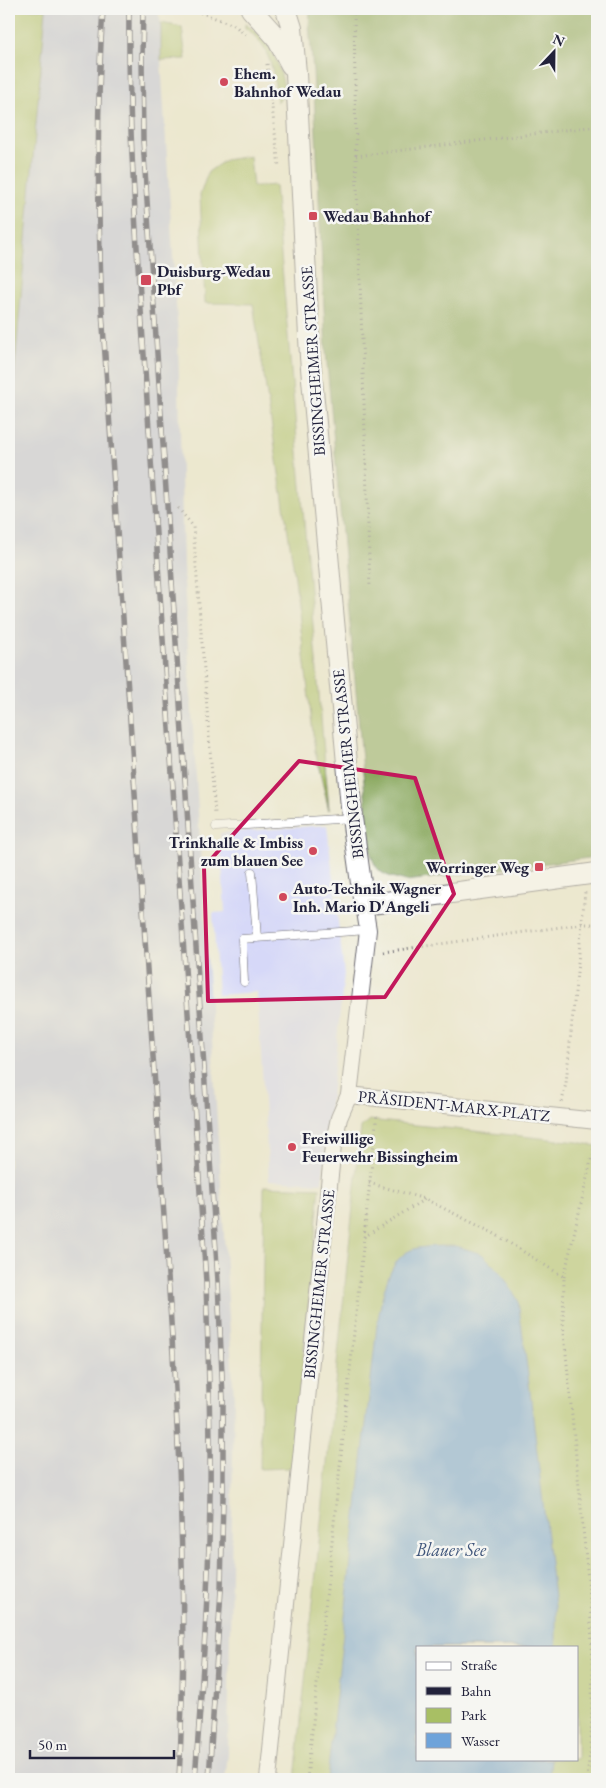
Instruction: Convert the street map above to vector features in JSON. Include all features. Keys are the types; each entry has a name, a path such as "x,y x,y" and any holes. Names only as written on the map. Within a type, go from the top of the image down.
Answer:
{"street":[{"name":"BISSINGHEIMER STRASSE","path":"251,9 276,37 296,73"},
{"name":"BISSINGHEIMER STRASSE","path":"268,1779 333,1146 339,1118 349,1095 368,930 352,818 310,357 296,73 292,28 286,9"},
{"path":"364,905 592,873"},
{"name":"PRÄSIDENT-MARX-PLATZ","path":"349,1095 597,1121"}],"lane":[{"path":"216,827 352,818"},
{"path":"252,872 257,938"},
{"path":"244,982 242,939 368,930"}],"path":[{"path":"191,9 234,25 250,38"},
{"path":"354,9 356,156 370,588"},
{"path":"263,56 267,64 280,171"},
{"path":"356,156 597,126"},
{"path":"178,508 194,526 216,827"},
{"name":"PRÄSIDENT-MARX-PLATZ","path":"559,1117 566,1083 582,924 592,873"},
{"path":"365,954 582,924 597,924"},
{"path":"307,1779 379,1098"},
{"path":"587,1779 591,1743 594,1664 590,1600 563,1323 564,1277 597,1133"},
{"path":"369,1183 426,1199 495,1234 564,1277"},
{"path":"364,1237 426,1199"}],"highlighted area":[{"path":"299,761 415,778 454,894 385,997 208,1001 204,867"}],"shaded area":[{"path":"46,9 157,9 161,23 161,60 178,336 183,565 234,1398 228,1755 225,1779 9,1779 9,434"},
{"path":"327,825 344,974 322,1183 269,1180 257,992 218,995 213,913 225,912 220,833"}],"green space":[{"path":"9,9 46,9 9,434"},
{"path":"310,9 597,9 597,857 406,881 383,873 373,860 369,838 326,352 313,71 309,26"},
{"path":"161,23 182,27 186,59 161,60"},
{"path":"245,24 262,38 274,54 281,74 285,95 277,102 270,61 261,43 245,28"},
{"path":"250,156 253,187 275,185 329,810 315,751 295,578 253,304 205,303 200,195 208,172 225,160"},
{"path":"369,1120 578,1142 597,1146 597,1169 591,1226 597,1261 597,1779 295,1779 361,1127"},
{"path":"264,1186 320,1188 292,1468 260,1469"}],"water":[{"name":"Blauer See","path":"456,1246 482,1254 501,1273 518,1300 556,1614 556,1646 416,1646 416,1760 551,1760 549,1779 327,1779 377,1325 384,1291 393,1268 399,1259 408,1252 418,1248"}],"railway":[{"path":"103,9 99,84 98,160 102,311 174,1364 183,1613 179,1779"},
{"path":"129,9 130,105 138,265 206,1282 210,1442 209,1531 205,1637 195,1779"},
{"path":"143,9 143,140 218,1281 223,1399 221,1590 209,1779"}],"place":[{"name":"Ehem. Bahnhof Wedau","path":"224,82"},
{"name":"Wedau Bahnhof","path":"313,216"},
{"name":"Duisburg-Wedau Pbf","path":"146,280"},
{"name":"Trinkhalle & Imbiss zum blauen See","path":"313,851"},
{"name":"Worringer Weg","path":"539,867"},
{"name":"Auto-Technik Wagner Inh. Mario D'Angeli","path":"283,897"},
{"name":"Freiwillige Feuerwehr Bissingheim","path":"292,1147"}]}
